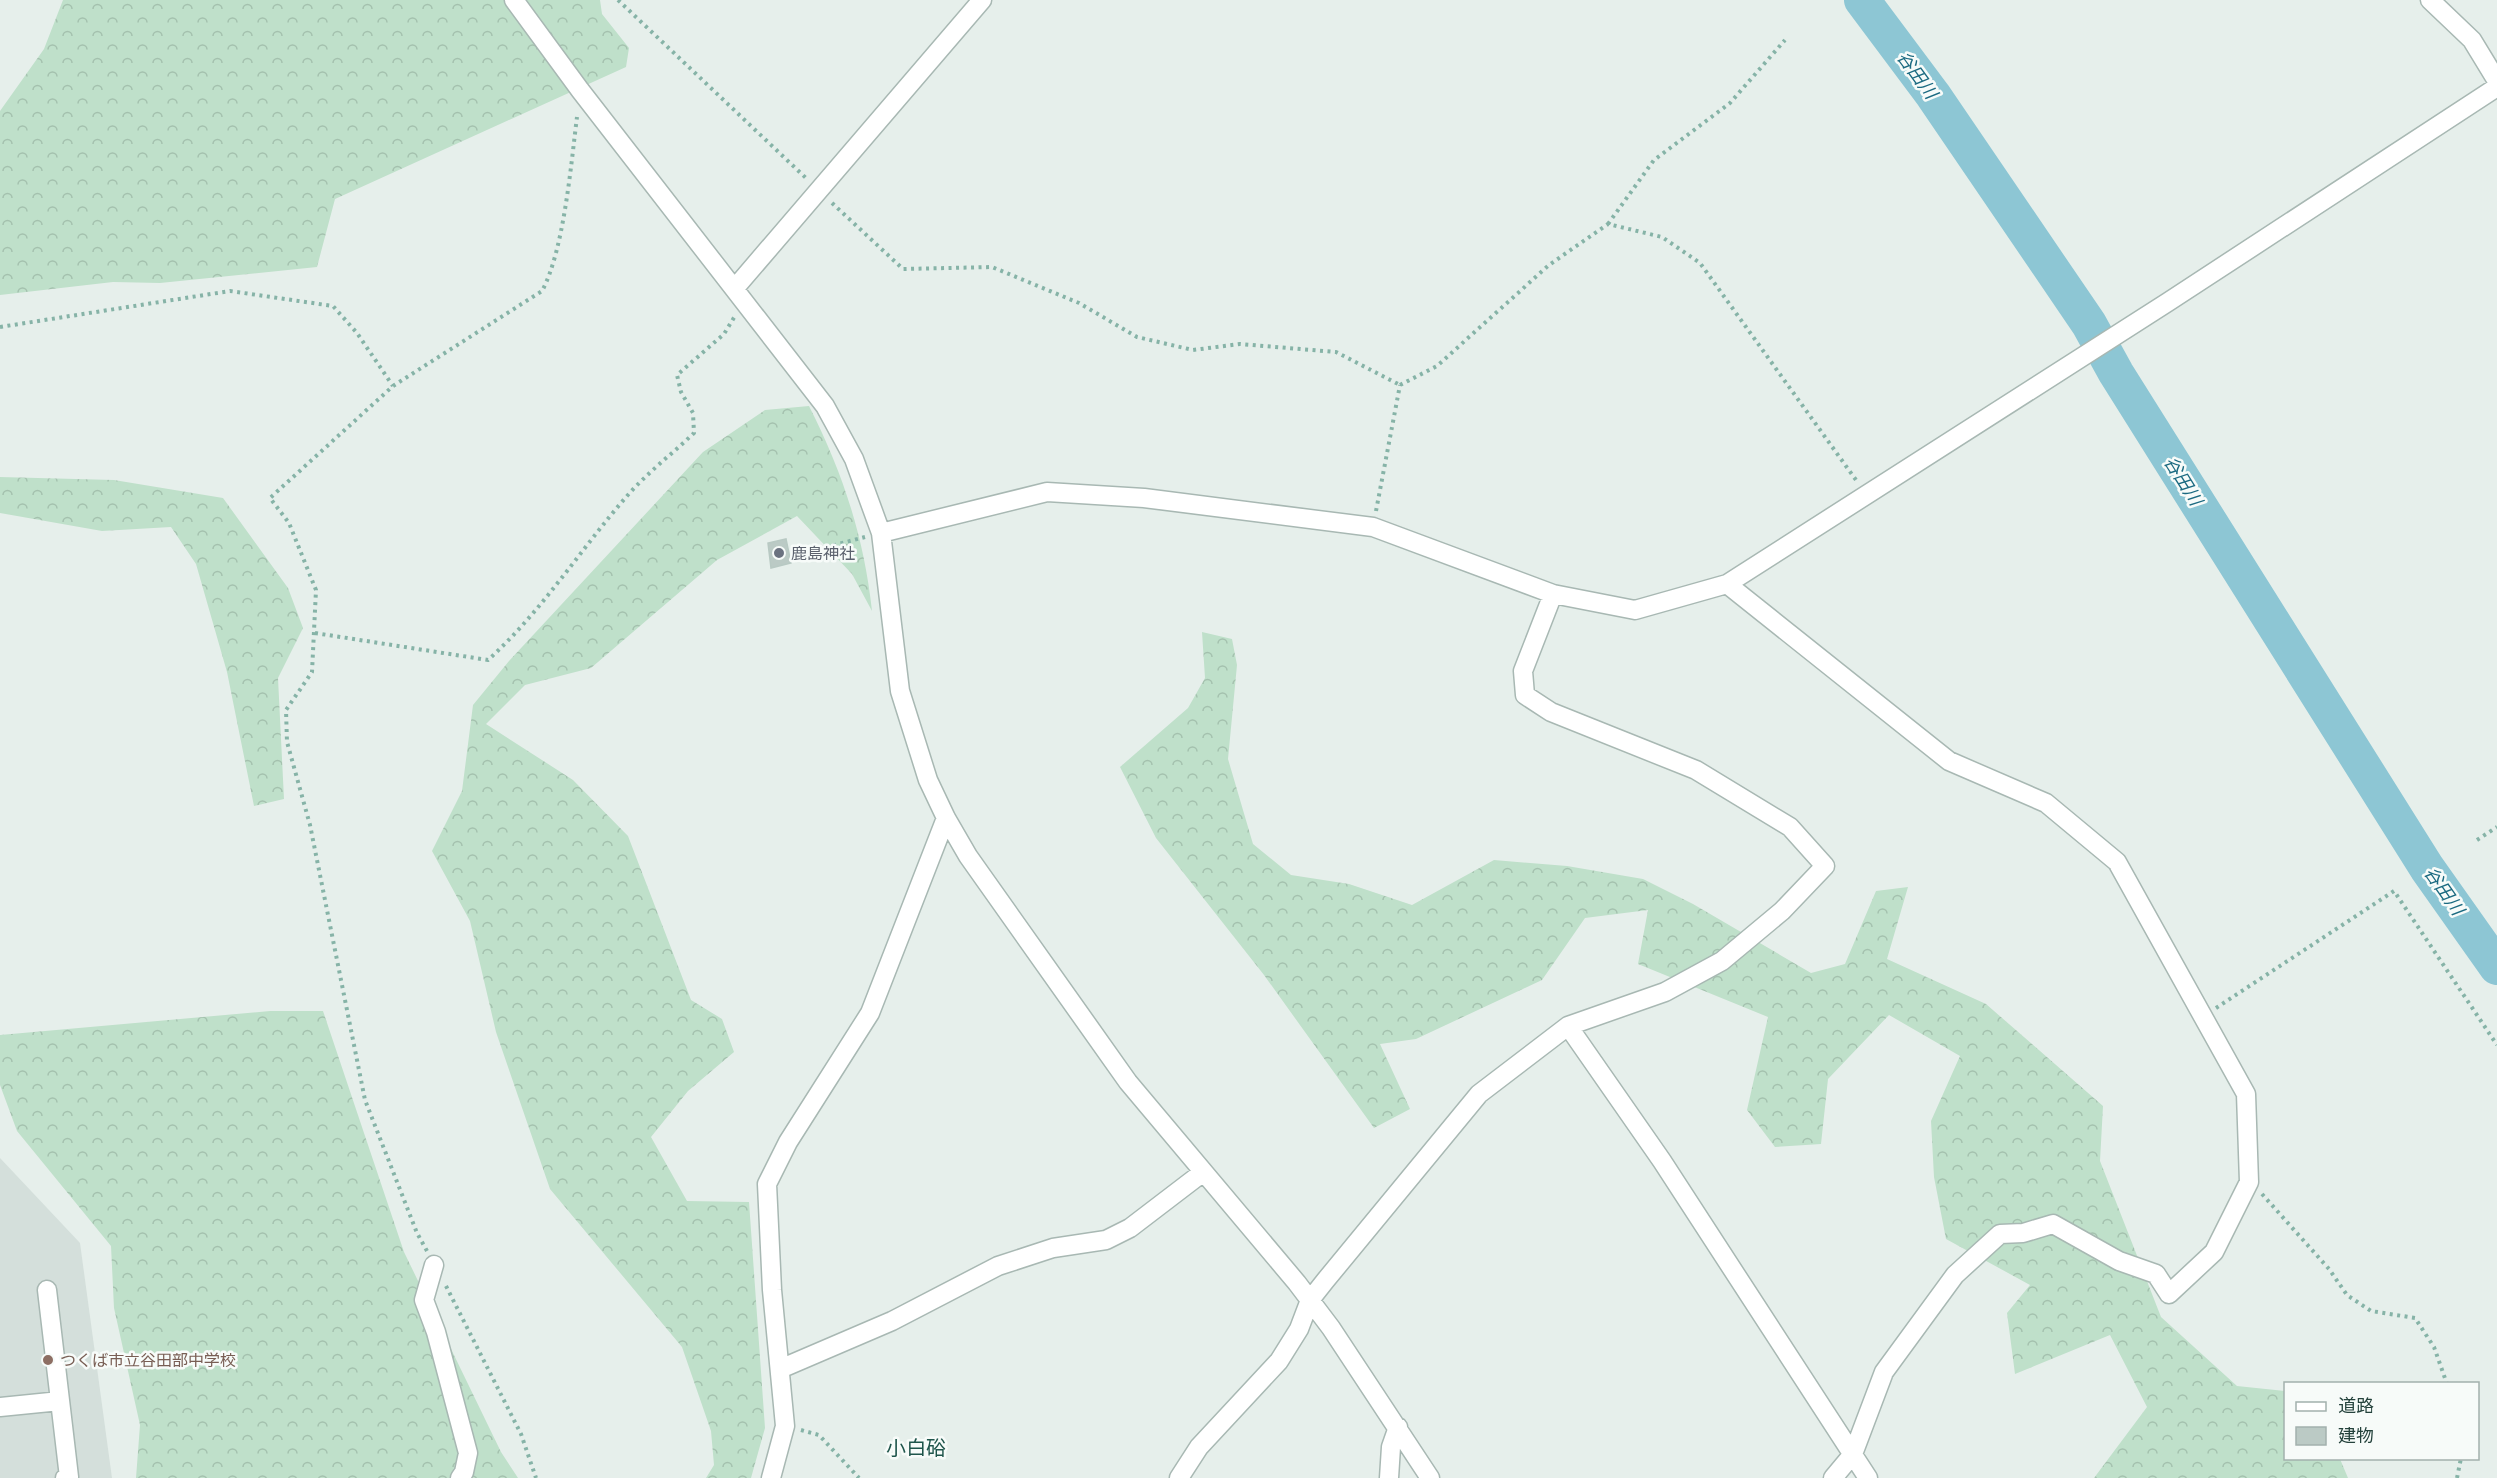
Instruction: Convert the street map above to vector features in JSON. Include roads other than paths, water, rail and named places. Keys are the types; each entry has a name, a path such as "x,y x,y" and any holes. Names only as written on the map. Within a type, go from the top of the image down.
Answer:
{"street":[{"path":"514,0 580,90 740,294 830,415 854,459 880,533 900,691 928,780 968,856 1128,1082 1310,1300 1398,1427 1430,1478"},
{"path":"740,294 818,190 982,0"},
{"path":"2430,0 2472,40 2497,81"},
{"path":"880,533 1047,492 1144,498 1373,527 1554,594 1635,610 1727,584 2168,302 2497,87"},
{"path":"1727,584 1949,761 2046,803 2117,862 2247,1094 2249,1182 2214,1252 2169,1294 2156,1274 2119,1261 2053,1224 2023,1233 2000,1234 1955,1275 1884,1372 1853,1454 1833,1478"},
{"path":"1179,1478 1199,1447 1279,1361 1299,1329 1310,1300 1479,1094 1568,1026 1665,992 1722,961 1782,911 1825,866 1790,826 1696,770 1551,712 1525,695 1523,671 1554,594"},
{"path":"771,1478 785,1426 772,1290 767,1184 788,1142 870,1013 946,818"},
{"path":"1568,1026 1662,1161 1868,1478"},
{"path":"780,1369 892,1322 998,1266 1053,1248 1106,1240 1130,1228 1202,1173"},
{"path":"434,1265 424,1300 436,1332 468,1453 464,1472 459,1478"},
{"path":"47,1290 69,1477 65,1478"},
{"path":"0,1407 60,1401"},
{"path":"1389,1478 1391,1447 1398,1427"}],"waterway":[{"name":"谷田川","path":"1862,0 1933,95 2089,324 2116,373 2427,868 2497,967"}],"place":[{"name":"鹿島神社","path":"779,553"},
{"name":"つくば市立谷田部中学校","path":"48,1360"}],"district":[{"name":"小白硲","path":"916,1448"}]}
